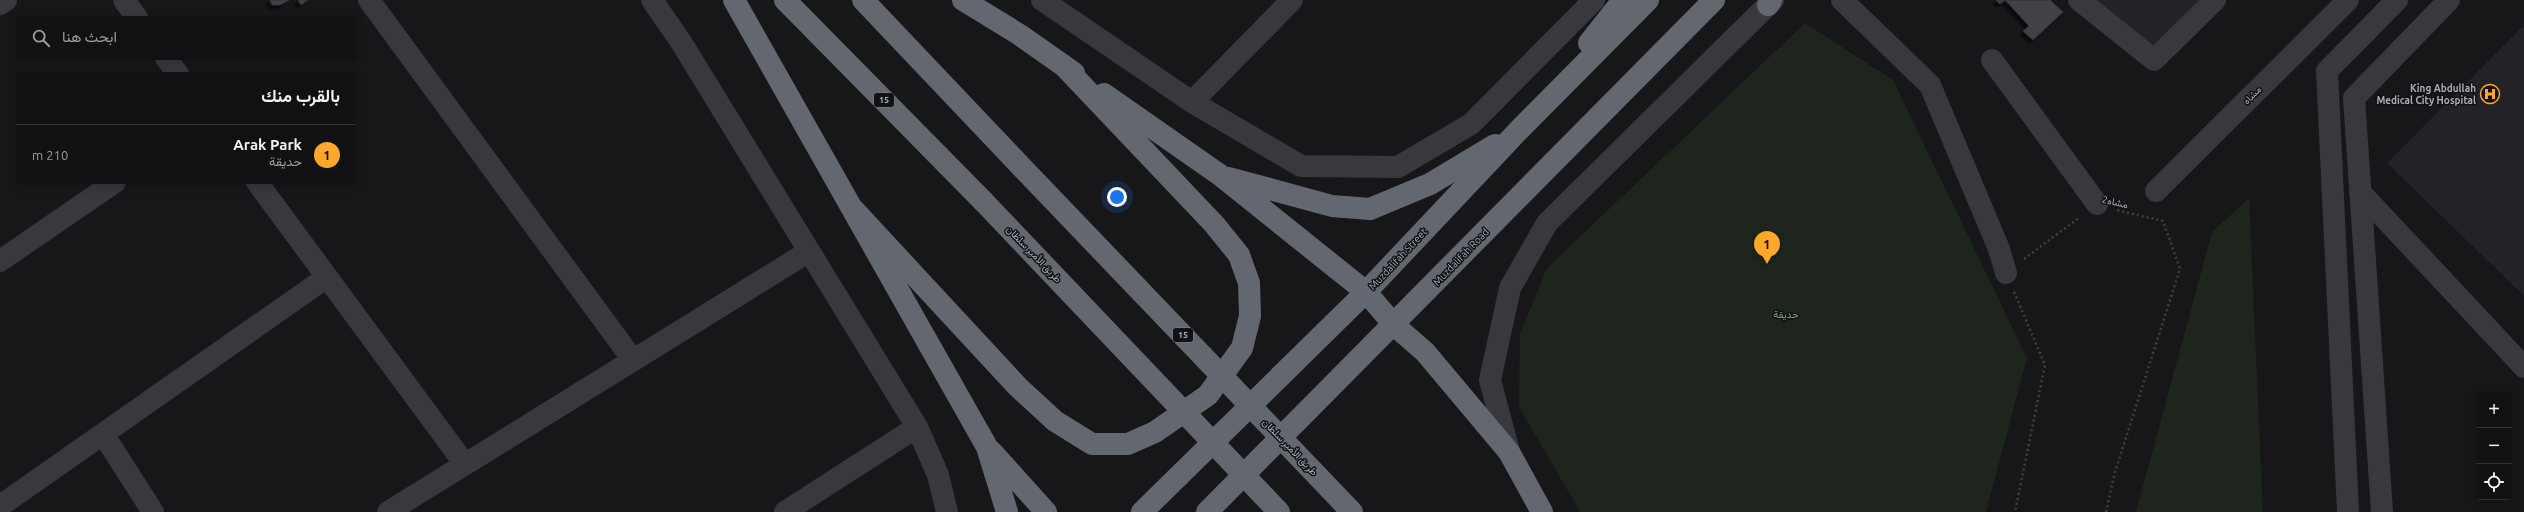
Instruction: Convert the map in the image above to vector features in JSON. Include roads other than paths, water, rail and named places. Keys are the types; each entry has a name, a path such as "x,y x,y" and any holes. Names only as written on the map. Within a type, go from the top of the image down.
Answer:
{"highway":[{"path":"734,0 987,447 1007,512"},
{"name":"طريق الأمير سلطان","path":"785,0 983,201 1279,512"},
{"name":"طريق الأمير سلطان","path":"863,0 1352,512"},
{"path":"963,0 1020,35 1220,175 1366,292 1394,325 1425,352 1510,452 1542,512"},
{"path":"1220,175 1332,206 1370,209 1430,184 1519,130 1623,0"},
{"name":"Muzdalifah Street","path":"1142,512 1366,292 1519,130 1648,0"},
{"name":"Muzdalifah Road","path":"1207,512 1394,325 1714,0"},
{"path":"853,209 1018,387 1055,421 1092,444 1128,444 1155,432 1208,395 1242,348 1250,316 1249,283 1239,255 1214,224 1062,65"},
{"path":"1392,265 1381,291 1395,305 1423,295"},
{"path":"987,447 1046,512"}],"street":[{"path":"0,4 6,0"},
{"path":"124,0 136,16"},
{"path":"369,0 633,360"},
{"path":"652,0 681,42 808,252 917,427 938,475 947,512"},
{"path":"1042,0 1192,102 1301,166 1398,167 1471,124 1594,0"},
{"path":"1192,102 1292,0"},
{"path":"1842,0 1930,85 1999,249 2006,273"},
{"path":"2079,0 2154,60 2215,0"},
{"name":"مشاه","path":"2156,191 2348,0"},
{"path":"2348,512 2327,71 2397,0"},
{"path":"2382,512 2354,98 2449,0"},
{"path":"1510,452 1490,380 1510,288 1547,223 1771,2"},
{"path":"168,60 176,72"},
{"path":"1992,60 2097,204"},
{"path":"0,261 112,184"},
{"path":"258,184 464,464"},
{"path":"2360,192 2524,367"},
{"path":"388,512 808,252"},
{"path":"0,506 327,277"},
{"path":"785,512 917,427"},
{"path":"103,434 153,512"}],"place":[{"name":"King Abdullah Medical City Hospital","path":"2490,94"},
{"name":"Arak Park","path":"1767,264"}],"park label":[{"name":"حديقة","path":"1786,314"}]}
